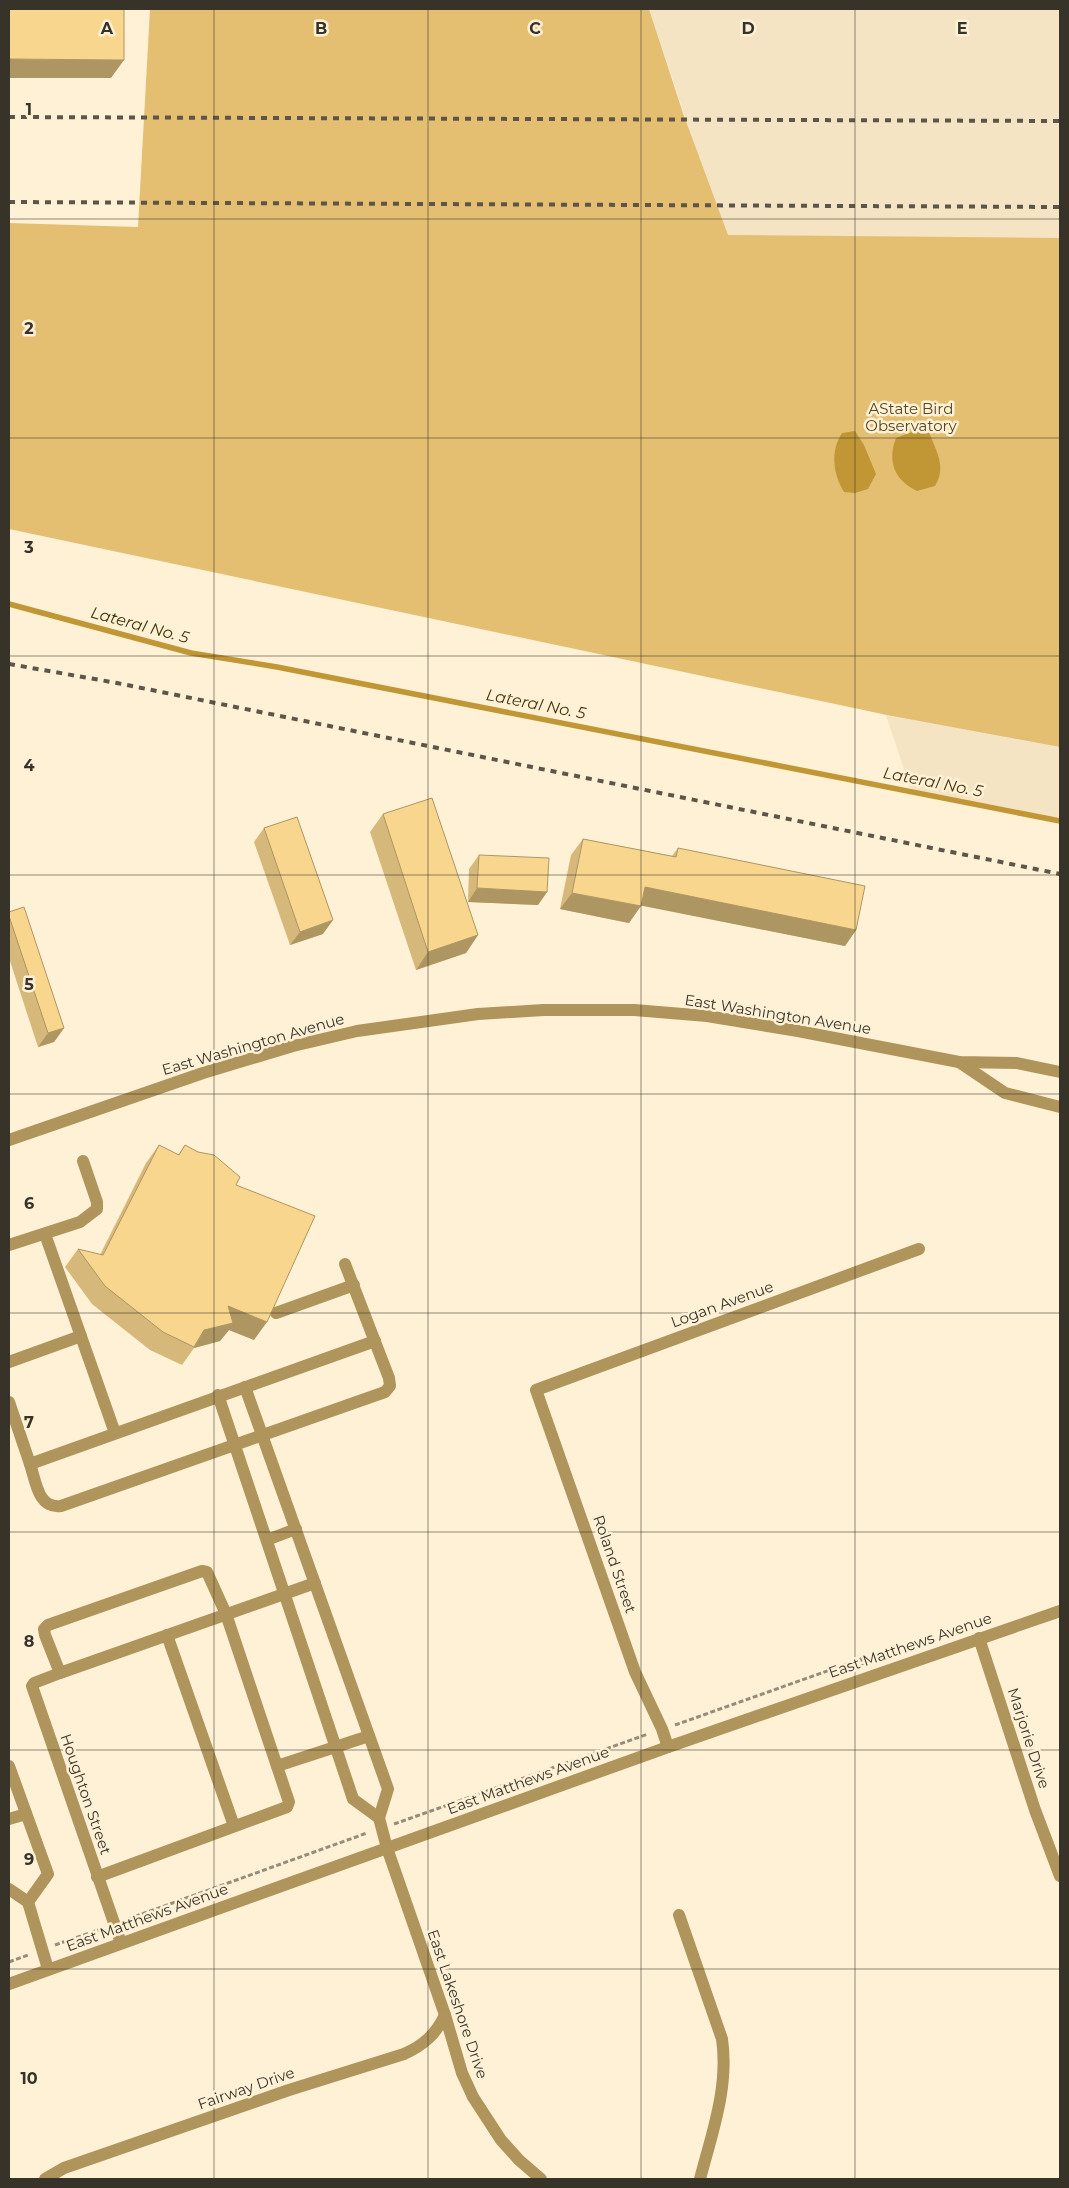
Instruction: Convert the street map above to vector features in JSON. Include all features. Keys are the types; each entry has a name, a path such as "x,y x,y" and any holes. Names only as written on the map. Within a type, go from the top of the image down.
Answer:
{"street":[{"name":"East Washington Avenue","path":"9,1140 203,1073 293,1046 357,1031 478,1014 544,1010 634,1010 707,1016 798,1031 959,1062 1017,1063 1060,1072"},
{"name":"East Washington Avenue","path":"959,1062 1005,1093 1060,1107"},
{"path":"9,1245 80,1222 97,1209 97,1202 83,1161"},
{"path":"45,1234 115,1433"},
{"name":"Logan Avenue","path":"536,1390 920,1249"},
{"path":"9,1402 42,1498 52,1507 61,1506 385,1392 390,1386 389,1378 345,1264"},
{"path":"276,1313 354,1285"},
{"path":"9,1362 80,1336"},
{"path":"30,1464 218,1395 375,1341"},
{"path":"218,1395 353,1799 379,1818 388,1789 245,1387"},
{"name":"Roland Street","path":"536,1390 635,1672 668,1746"},
{"path":"267,1540 296,1529"},
{"path":"98,1877 287,1807 289,1802 226,1614 213,1581 207,1572 202,1571 184,1577 48,1625 44,1630 60,1673 226,1614 286,1594 315,1583"},
{"name":"East Matthews Avenue","path":"9,1984 668,1746 1060,1611"},
{"path":"167,1635 234,1826"},
{"name":"Marjorie Drive","path":"979,1638 1035,1810 1060,1876"},
{"name":"Houghton Street","path":"60,1673 34,1683 32,1690 121,1943"},
{"path":"277,1766 369,1736"},
{"path":"9,1766 48,1874 28,1902"},
{"path":"9,1819 26,1814"},
{"name":"East Lakeshore Drive","path":"379,1818 387,1848 462,2065 462,2073 473,2096 501,2140 519,2160 541,2179"},
{"path":"9,1889 28,1902 48,1969"},
{"path":"679,1915 722,2039 724,2058 722,2095 700,2179"},
{"name":"Fairway Drive","path":"45,2179 64,2168 289,2090 404,2054 422,2046 440,2027 445,2015"}],"shaded area":[{"path":"649,9 1060,9 1060,819 911,790"},
{"path":"920,429 929,432 939,459 940,472 935,486 917,491 909,487 898,475 894,469 892,454 896,438"},
{"path":"855,431 864,445 876,474 868,489 855,493 844,492 840,485 835,470 834,455 842,433"}],"green space":[{"name":"AState Bird Observatory","path":"150,9 649,9 683,113 728,235 1060,238 1060,747 887,715 9,529 9,223 138,227"}],"building":[{"path":"9,9 124,9 124,60 9,59"},
{"path":"432,798 478,935 428,952 383,814"},
{"path":"297,817 333,920 300,932 264,828"},
{"path":"583,839 676,857 678,848 865,886 856,930 645,887 641,906 572,893"},
{"path":"479,855 549,858 547,892 477,888"},
{"path":"24,907 64,1028 48,1033 9,916 9,912"},
{"path":"159,1145 179,1155 185,1145 198,1152 214,1155 240,1177 236,1185 315,1216 267,1322 228,1306 233,1323 204,1330 194,1347 163,1332 105,1286 78,1249 103,1255"}],"waterway":[{"name":"Lateral No. 5","path":"9,604 191,653 277,667 1060,821"}],"railway":[{"path":"9,117 1060,121"},
{"path":"9,202 1060,207"},
{"path":"9,664 117,683 1060,874"}]}
